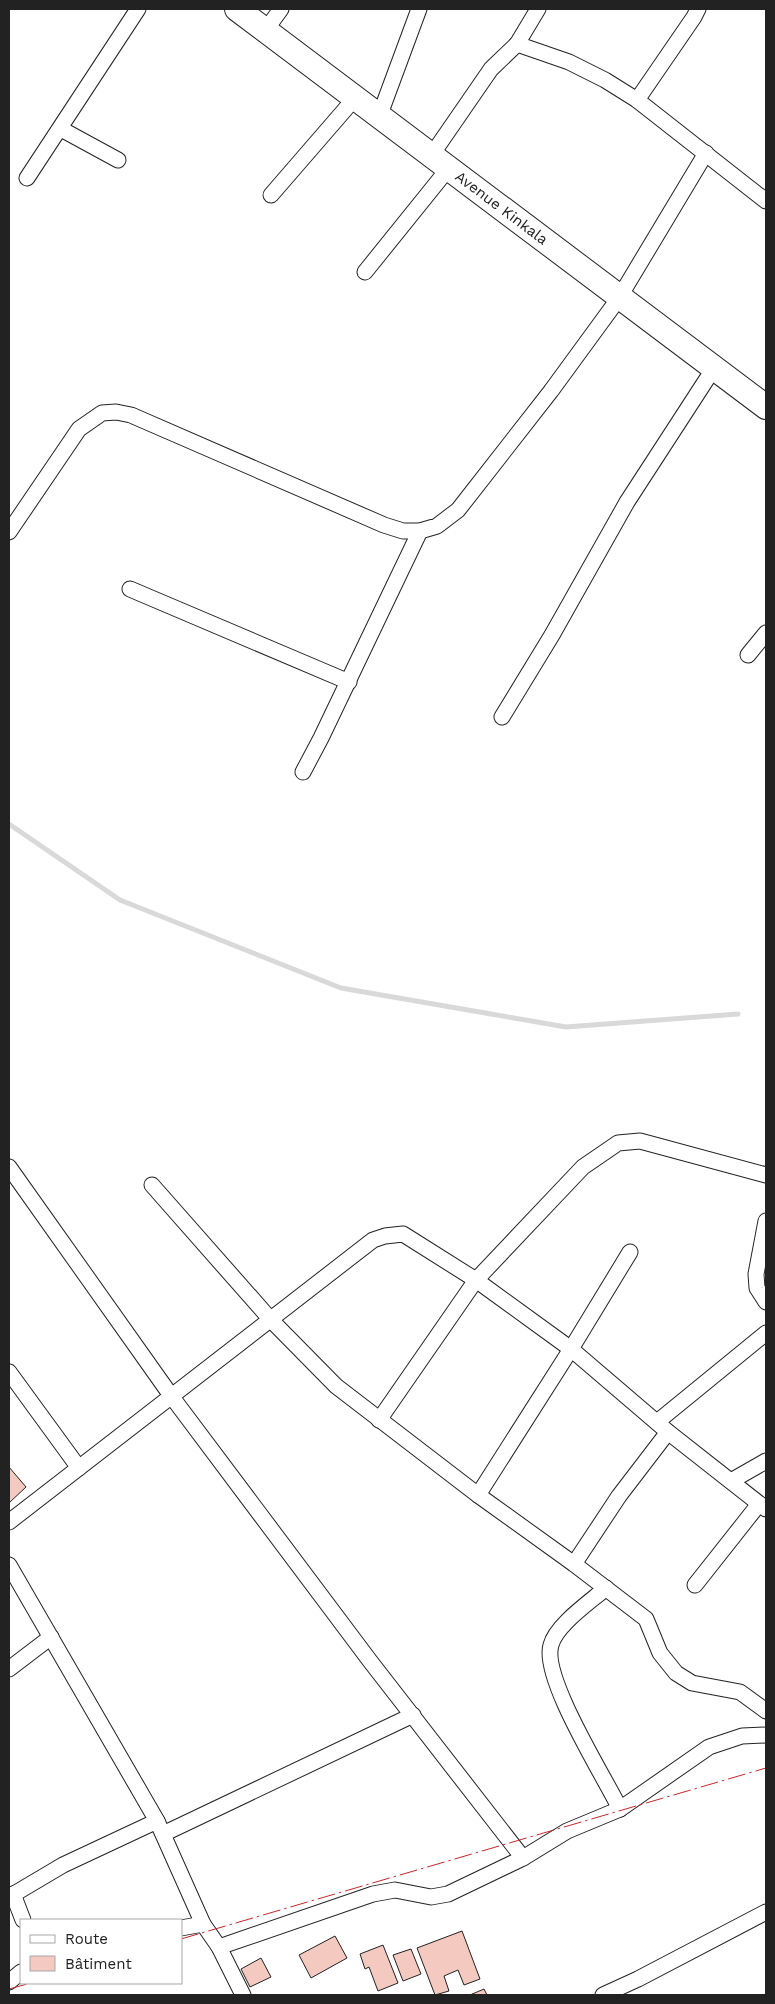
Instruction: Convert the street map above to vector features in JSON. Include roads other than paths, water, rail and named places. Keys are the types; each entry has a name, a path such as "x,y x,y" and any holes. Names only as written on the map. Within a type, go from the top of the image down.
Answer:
{"main road":[{"name":"Avenue Kinkala","path":"237,9 766,407"}],"street":[{"path":"27,178 61,129 98,67 138,9"},
{"path":"266,31 281,9"},
{"path":"379,117 419,9"},
{"path":"365,272 439,162 491,69 517,44 538,9"},
{"path":"637,100 698,9"},
{"path":"517,44 568,62 605,80 637,100 766,201"},
{"path":"271,196 355,98"},
{"path":"61,129 118,160"},
{"path":"9,532 79,429 102,413 116,412 131,415 384,525 403,531 420,531 437,526 458,510 551,391 619,298 706,153"},
{"path":"502,718 552,635 627,502 714,368"},
{"path":"303,772 420,531"},
{"path":"130,588 348,682"},
{"path":"748,655 766,633"},
{"path":"380,1420 476,1280 583,1168 618,1143 640,1141 766,1175"},
{"path":"9,1167 172,1397 412,1715 523,1858"},
{"path":"152,1185 270,1320 336,1386 478,1495 646,1619 660,1653 676,1672 692,1683 740,1692 766,1711"},
{"path":"766,1221 756,1274 757,1288 766,1302"},
{"path":"9,1522 373,1240 403,1234 476,1280 571,1349 662,1427 763,1507 695,1585"},
{"path":"478,1495 630,1252"},
{"path":"574,1564 662,1427 766,1334"},
{"path":"9,1372 79,1468"},
{"path":"731,1481 766,1461"},
{"path":"9,1565 160,1827 203,1924 219,1947 243,1995"},
{"path":"606,1588 562,1627 551,1645 549,1654 556,1682 576,1728 620,1809"},
{"path":"9,1669 51,1637"},
{"path":"23,1919 11,1895 63,1865 160,1827 412,1715"},
{"path":"219,1947 373,1894 395,1890 431,1897 448,1894 523,1858 567,1831 620,1809 709,1747 742,1736 766,1735"},
{"path":"602,1995 638,1979 766,1912"},
{"path":"182,1928 203,1924"},
{"path":"9,1982 20,1973"}],"waterway":[{"path":"9,824 120,900 341,988 566,1027 738,1014"}]}
